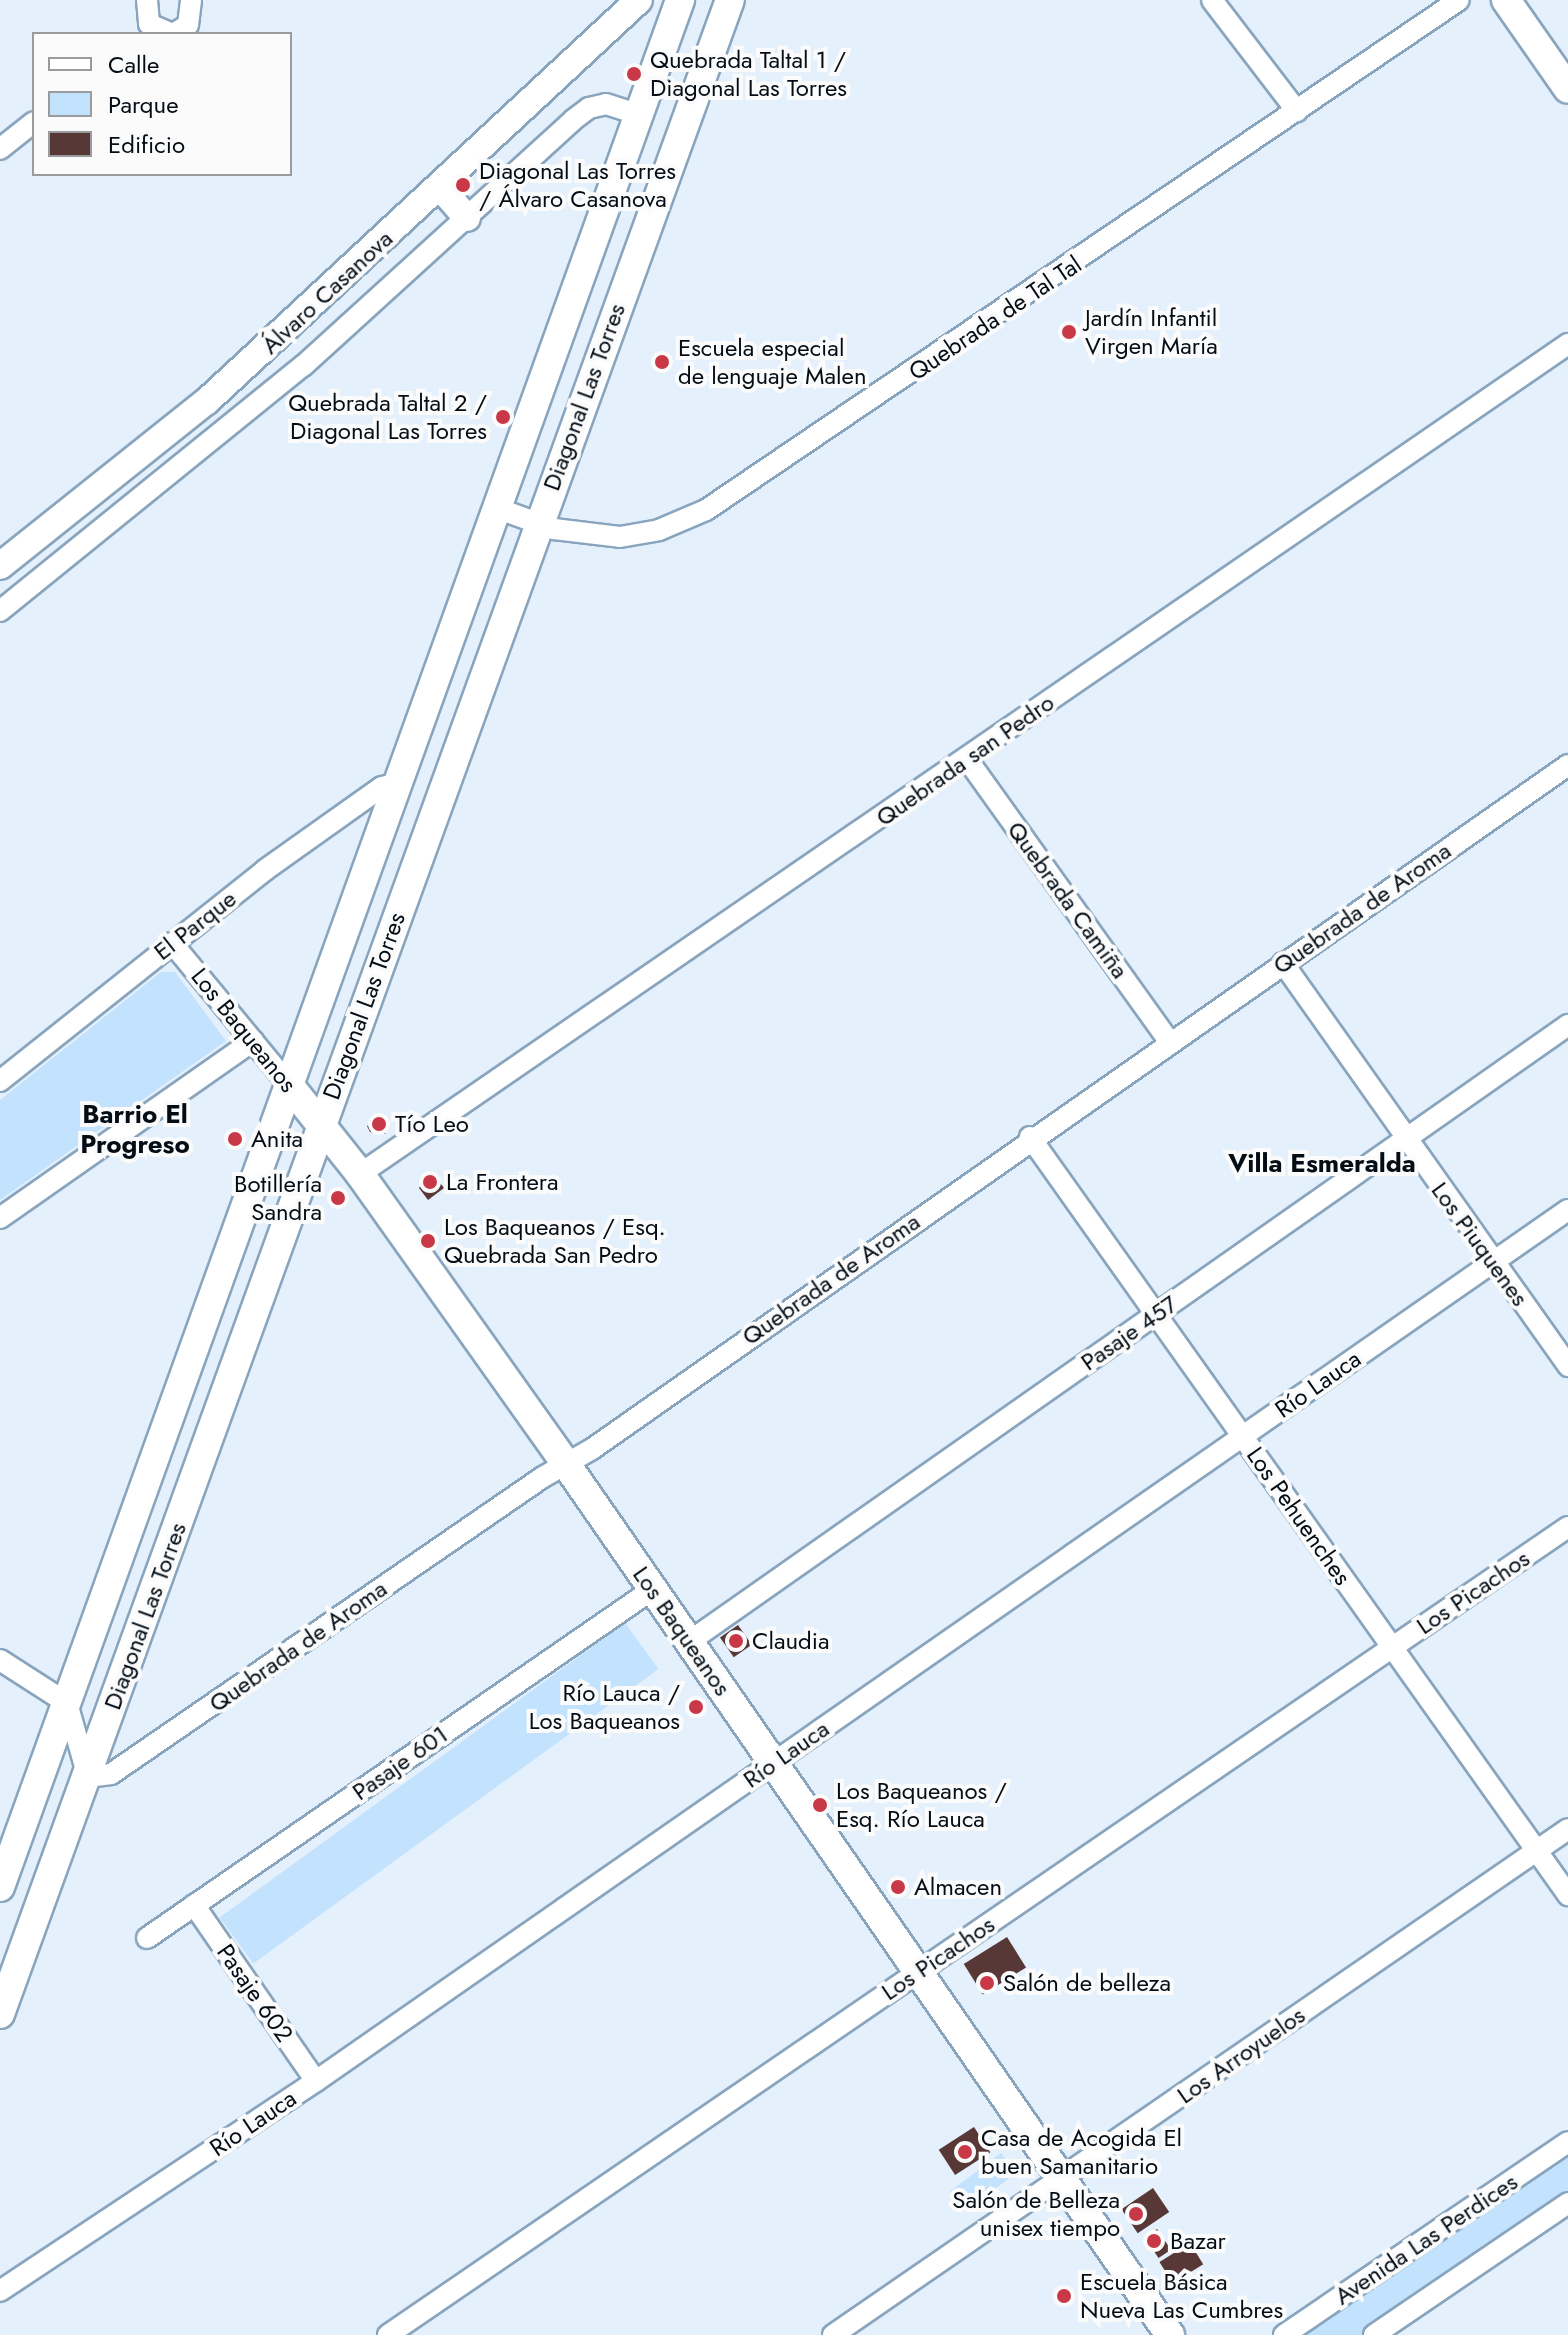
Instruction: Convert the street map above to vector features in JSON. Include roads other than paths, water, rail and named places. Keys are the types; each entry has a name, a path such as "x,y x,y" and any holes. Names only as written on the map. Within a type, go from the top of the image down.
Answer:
{"main road":[{"name":"Diagonal Las Torres","path":"0,1887 680,0"},
{"name":"Diagonal Las Torres","path":"0,2014 88,1777 537,524 730,0"},
{"path":"1506,0 1568,89"},
{"name":"Los Baqueanos","path":"289,1085 360,1174 566,1464 1170,2335"}],"street":[{"path":"143,29 147,0"},
{"path":"172,32 181,31 192,17 191,0"},
{"name":"Álvaro Casanova","path":"0,566 207,401 639,0"},
{"path":"1212,0 1297,111"},
{"name":"Quebrada de Tal Tal","path":"499,509 537,524 620,537 659,530 706,510 1459,0"},
{"name":"Álvaro Casanova","path":"0,611 303,366 589,108 606,104 639,115"},
{"path":"0,149 32,124"},
{"path":"440,187 467,218"},
{"name":"Quebrada san Pedro","path":"360,1174 1568,344"},
{"name":"Quebrada Camiña","path":"967,759 1169,1041"},
{"name":"Quebrada de Aroma","path":"88,1777 118,1770 566,1464 1030,1137 1568,765"},
{"name":"El Parque","path":"0,1081 172,943 382,787 400,783"},
{"name":"Los Baqueanos","path":"172,943 289,1085"},
{"name":"Los Piuquenes","path":"1283,963 1492,1263 1568,1366"},
{"name":"Pasaje 457","path":"690,1641 1568,1025"},
{"path":"0,1218 253,1041"},
{"name":"Los Pehuenches","path":"1030,1137 1568,1895"},
{"name":"Río Lauca","path":"0,2291 316,2081 1568,1210"},
{"name":"Los Picachos","path":"388,2335 1568,1527"},
{"name":"Pasaje 601","path":"147,1938 653,1589"},
{"path":"0,1660 67,1703 88,1777"},
{"name":"Los Arroyuelos","path":"833,2335 1568,1829"},
{"name":"Pasaje 602","path":"194,1905 316,2081"},
{"name":"Avenida Las Perdices","path":"1284,2335 1568,2142"},
{"name":"Avenida Las Perdices","path":"1374,2335 1568,2203"}],"place":[{"name":"Quebrada Taltal 1 / Diagonal Las Torres","path":"634,74"},
{"name":"Diagonal Las Torres / Álvaro Casanova","path":"463,185"},
{"name":"Jardín Infantil Virgen María","path":"1069,332"},
{"name":"Escuela especial de lenguaje Malen","path":"662,362"},
{"name":"Quebrada Taltal 2 / Diagonal Las Torres","path":"503,417"},
{"name":"Tío Leo","path":"379,1124"},
{"name":"Anita","path":"235,1139"},
{"name":"La Frontera","path":"430,1182"},
{"name":"Botillería Sandra","path":"338,1198"},
{"name":"Los Baqueanos / Esq. Quebrada San Pedro","path":"428,1241"},
{"name":"Claudia","path":"736,1641"},
{"name":"Río Lauca / Los Baqueanos","path":"696,1707"},
{"name":"Los Baqueanos / Esq. Río Lauca","path":"820,1805"},
{"name":"Almacen","path":"898,1887"},
{"name":"Salón de belleza","path":"987,1983"},
{"name":"Casa de Acogida El buen Samanitario","path":"965,2152"},
{"name":"Salón de Belleza unisex tiempo","path":"1136,2214"},
{"name":"Bazar","path":"1154,2241"},
{"name":"Escuela Básica Nueva Las Cumbres","path":"1064,2296"}],"district":[{"name":"Barrio El Progreso","path":"135,1130"},
{"name":"Villa Esmeralda","path":"1322,1164"}]}
